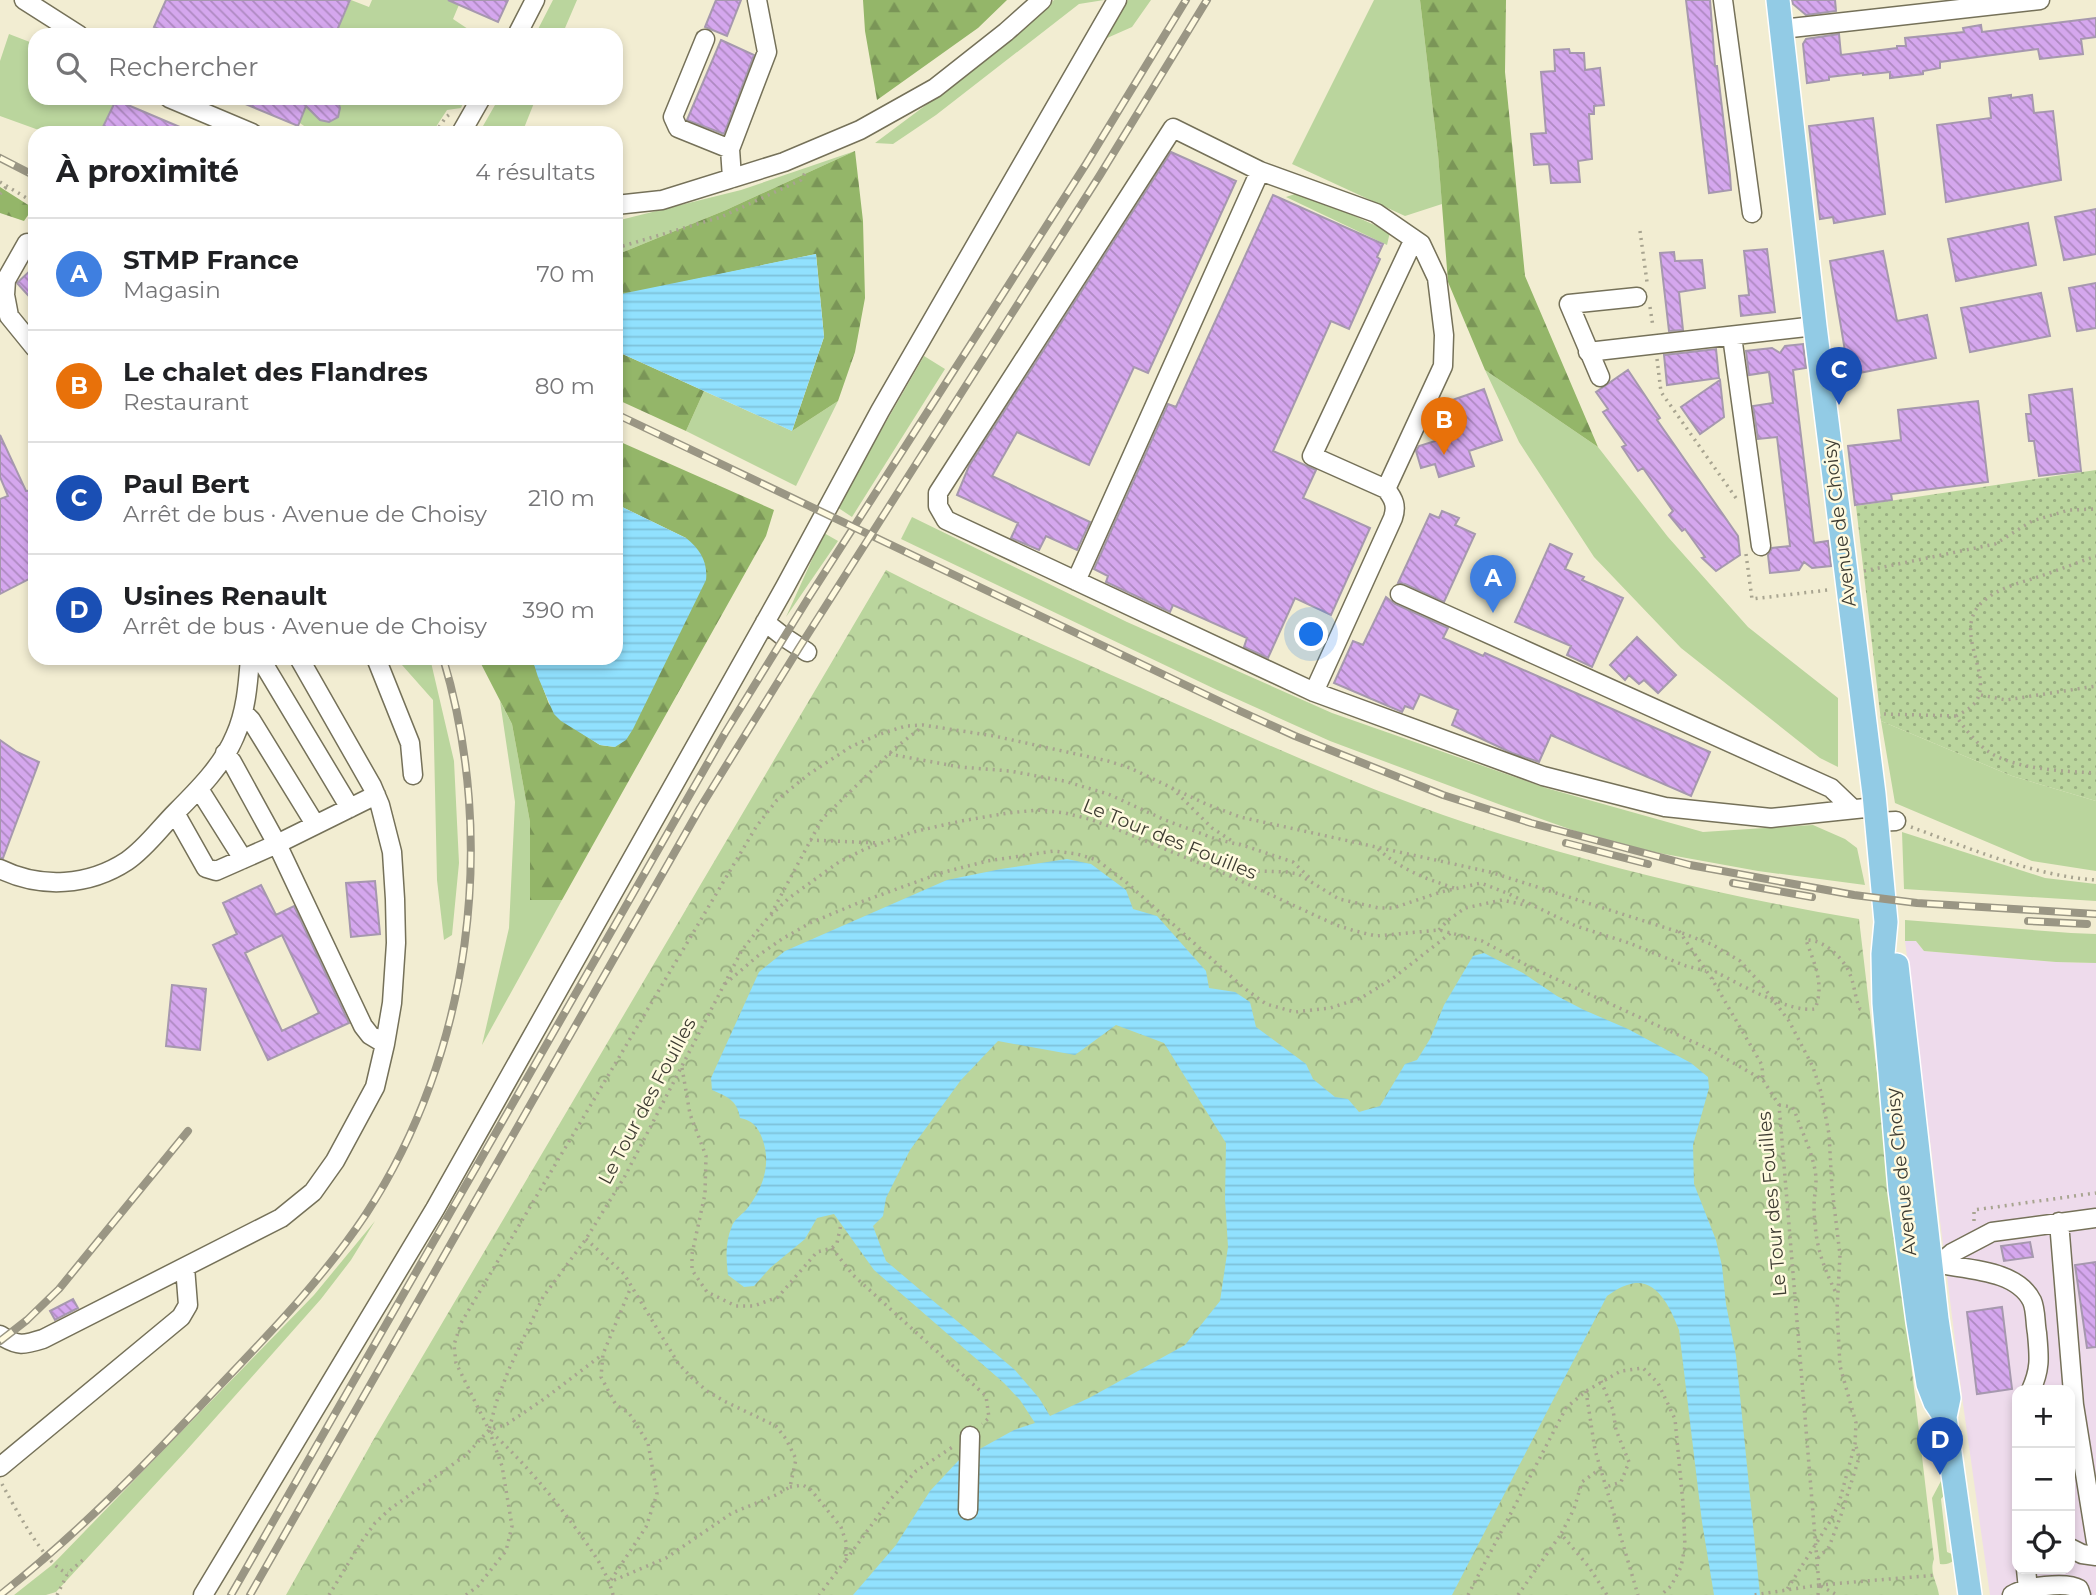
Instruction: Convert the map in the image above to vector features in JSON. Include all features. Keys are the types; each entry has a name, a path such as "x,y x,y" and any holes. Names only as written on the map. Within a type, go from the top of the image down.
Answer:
{"main road":[{"name":"Avenue de Choisy","path":"1778,0 1875,815 1886,922 1883,954 1884,1003 1904,1218 1928,1384 1945,1417"},
{"name":"Avenue de Choisy","path":"1886,922 1897,957 1900,1006 1935,1263 1949,1398 1945,1417 1970,1595"}],"street":[{"path":"24,0 68,28"},
{"path":"521,28 535,0"},
{"path":"732,178 730,149 767,52 757,0"},
{"path":"623,204 662,200 784,162 860,130 935,88 1042,0"},
{"path":"203,1595 435,1209 765,622 880,411 1117,0"},
{"path":"1723,0 1752,213"},
{"path":"1782,29 2040,0"},
{"path":"705,39 673,117 678,128 730,149"},
{"path":"186,105 235,126"},
{"path":"465,126 477,105"},
{"path":"1385,489 1443,366 1444,335 1437,278 1421,244 1376,212 1260,171 1173,128 938,493 938,506 946,520 1314,692 1543,776 1665,807 1771,817 1875,815"},
{"path":"1076,581 1260,171"},
{"path":"1314,692 1396,509 1393,499 1385,489 1312,456 1414,239"},
{"path":"28,244 6,280 5,295 9,316 28,339"},
{"path":"1600,377 1569,304 1645,299"},
{"path":"1588,352 1815,326"},
{"path":"1732,336 1753,548"},
{"path":"1400,594 1830,789 1875,815"},
{"path":"765,622 807,652"},
{"path":"0,869 37,881 65,882 95,878 127,860 159,832 199,789 225,754 235,737 243,712 249,665"},
{"path":"264,665 350,808"},
{"path":"0,1335 23,1345 43,1339 281,1218 313,1192 335,1161 375,1087 392,1003 396,943 392,852 376,795 355,753 303,665"},
{"path":"379,665 410,743 413,775"},
{"path":"243,712 251,720 315,824"},
{"path":"225,754 278,844 363,1026 370,1035 385,1044"},
{"path":"199,789 243,859"},
{"path":"175,813 206,868 216,871 278,844 376,795"},
{"path":"1904,1218 1935,1263 2001,1276 2022,1285 2033,1303 2040,1361 2033,1385"},
{"path":"1914,1291 1935,1263 1993,1232 2096,1218"},
{"path":"2059,1222 2070,1385"},
{"path":"0,1467 181,1317 188,1305 185,1267"},
{"path":"2075,1424 2096,1542"},
{"path":"968,1510 970,1436"},
{"path":"2075,1550 2096,1556"},
{"path":"2025,1574 2020,1592 2048,1591 2069,1584 2078,1589 2081,1595"}],"path":[{"path":"623,246 721,217 801,180 813,159 810,151"},
{"path":"0,181 28,199"},
{"path":"0,194 8,186"},
{"path":"1640,231 1645,299 1655,344 1661,391 1738,500"},
{"path":"1753,548 1752,599 1861,586 1859,572 1995,544 2032,521 2069,510 2096,509"},
{"path":"1864,714 1956,716 1971,707 1980,695 1970,633 1979,605 1986,598 2006,588 2096,556"},
{"path":"1980,695 2006,700 2096,686"},
{"path":"1956,716 1964,729 1990,752 2026,765 2096,773"},
{"path":"768,919 822,819 923,725"},
{"path":"466,1595 478,1586 506,1551 511,1534 502,1466 489,1430 456,1363 454,1345 461,1323 756,827 777,800 809,774 852,746 906,726 923,725 994,736 1108,761 1130,768 1240,817 1490,872 1679,931 1713,945 1740,961 1788,1021 1802,1045 1821,1092 1829,1134 1840,1255 1837,1310 1840,1366 1856,1423 1859,1458 1829,1547 1816,1559"},
{"path":"889,754 960,767 1010,771 1108,793 1174,824 1293,862 1318,886"},
{"path":"1170,786 1212,828 1240,845"},
{"name":"Le Tour des Fouilles","path":"489,1430 509,1369 543,1297 586,1239 625,1176 742,950 768,919 789,898 839,862 883,843 913,832 961,821 1038,810 1089,819 1228,875 1336,925 1355,931 1376,936 1439,930 1482,941 1530,967 1713,1051 1763,1080 1779,1105 1818,1595"},
{"path":"1875,815 2001,860 2081,879 2096,880"},
{"path":"810,840 883,843"},
{"path":"1375,847 1408,871 1456,889"},
{"path":"722,987 782,939 822,918 941,873 987,861 1054,851 1097,860 1126,882 1244,988 1266,1004 1295,1012 1330,1008 1361,998 1392,979 1452,932"},
{"path":"1228,875 1260,871 1298,874 1339,900 1380,908 1393,908 1481,883 1576,926 1706,971"},
{"path":"1439,930 1465,908 1502,900 1531,906"},
{"path":"1679,931 1712,979 1762,1065 1763,1080"},
{"path":"1712,979 1716,972 1770,998 1807,1010 1815,1009 1820,992 1819,977 1806,940 1812,940 1822,943 1844,963 1851,976 1854,997 1860,1009 1875,1010"},
{"path":"682,1066 690,1114 705,1156 705,1194 692,1254 692,1270 707,1292 736,1306 754,1307 778,1297 817,1251 832,1248 841,1224"},
{"path":"1779,1105 1792,1107 1810,1156 1816,1178 1815,1235 1823,1266 1838,1297"},
{"path":"1974,1242 1974,1210 2096,1193"},
{"path":"586,1239 624,1274 678,1363 692,1378 723,1401 776,1426 796,1459 790,1487"},
{"path":"819,1595 889,1501 916,1471 970,1436 989,1418 986,1396 853,1275 832,1248"},
{"path":"610,1582 646,1527 657,1494 648,1443 629,1413 616,1405 601,1377 603,1354 631,1286"},
{"path":"329,1595 362,1541 390,1509 466,1455 489,1430 507,1424 603,1354"},
{"path":"1468,1595 1566,1408 1601,1381 1621,1371 1643,1368 1658,1383 1675,1419 1683,1503 1685,1546 1681,1567 1671,1586 1661,1595"},
{"path":"1601,1381 1629,1462 1621,1482 1606,1487"},
{"path":"1586,1391 1601,1468 1638,1595"},
{"path":"489,1430 546,1489 593,1553 610,1582 613,1595"},
{"path":"1786,1591 1831,1520 1839,1503 1856,1444"},
{"path":"1518,1595 1561,1534 1574,1509 1582,1482 1601,1468"},
{"path":"0,1481 34,1539 60,1570 68,1573"},
{"path":"610,1582 666,1558 732,1513 790,1487 803,1485 811,1490 841,1527 846,1542 846,1560"},
{"path":"1561,1534 1589,1567 1607,1595"},
{"path":"57,1595 68,1573 85,1558"},
{"path":"1754,1595 1819,1585 1937,1575"},
{"path":"1819,1585 1837,1595"}],"shaded area":[{"path":"1905,941 1916,941 1924,951 2096,963 2096,1595 1990,1595 1963,1404"}],"green space":[{"path":"351,0 369,7 372,0 461,0 453,19 466,28 338,28"},
{"path":"553,0 577,0 565,28 539,28"},
{"path":"863,0 1007,0 978,28 877,100 865,31"},
{"path":"1054,0 1104,0 1079,4 936,115 893,144 875,143 1001,49"},
{"path":"1128,0 1151,0 1132,27 1107,38"},
{"path":"1374,0 1420,0 1442,204 1405,216 1292,164"},
{"path":"1420,0 1506,0 1505,72 1525,276 1598,447 1485,370 1448,282 1438,154"},
{"path":"9,34 28,41 28,105 114,105 103,126 28,126 0,116 0,61"},
{"path":"304,105 462,105 461,108 447,110 437,126 304,126 297,121"},
{"path":"495,105 533,105 525,126 483,126"},
{"path":"855,151 726,210 623,252 623,219 741,190"},
{"path":"855,151 863,221 865,298 855,352 838,401 792,431 824,337 816,254 623,295 623,252 726,210"},
{"path":"0,187 28,205 28,215 24,221 0,213"},
{"path":"1301,192 1390,232 1387,245 1286,197"},
{"path":"623,354 704,391 686,431 623,402"},
{"path":"924,356 945,369 852,517 837,507"},
{"path":"1485,370 1598,447 1668,537 1748,627 1838,698 1838,767 1820,758 1681,648 1594,557 1519,442"},
{"path":"704,391 792,431 838,401 796,486 686,431"},
{"path":"623,443 774,510 766,536 562,900 530,900 530,822 512,724 482,665 535,665 549,704 583,734 600,745 615,747 686,538 623,507"},
{"path":"2096,470 2096,801 2012,776 1881,721 1856,506"},
{"path":"912,517 1127,622 1332,713 1546,788 1703,832 1813,825 1845,839 1857,848 1865,885 1758,871 1615,845 1330,741 901,539"},
{"path":"824,533 838,541 786,617"},
{"path":"886,570 1012,631 1270,745 1356,782 1444,815 1626,870 1765,902 1859,919 1934,1559 1933,1573 1939,1595 286,1595 375,1437"},
{"path":"402,665 432,665 454,761 459,863 452,935 444,940 437,880 433,700"},
{"path":"500,701 512,724 530,822 530,900 562,900 482,1045 509,928 515,802"},
{"path":"1881,721 2012,776 2096,801 2096,871 2032,861 1895,803"},
{"path":"1902,832 2045,878 2096,884 2096,901 1904,889"},
{"path":"1905,920 2096,934 2096,963 1924,951 1916,941 1905,941"},
{"path":"375,1221 351,1260 321,1299 56,1592 46,1595 14,1595 52,1565 314,1295"},
{"path":"1944,1480 1946,1493 1941,1499 1947,1552 1954,1555 1954,1560 1940,1564 1932,1498"}],"water":[{"path":"816,254 824,337 792,431 623,354 623,294"},
{"path":"623,507 686,538 695,547 706,567 706,580 626,740 615,747 600,745 561,721 554,714 534,665 623,665"},
{"path":"1067,859 1091,864 1126,890 1133,909 1157,916 1206,971 1209,988 1235,992 1250,1002 1256,1027 1306,1064 1313,1079 1335,1097 1348,1099 1359,1112 1380,1106 1405,1064 1417,1060 1430,1039 1444,1005 1473,956 1484,953 1523,973 1557,996 1628,1029 1691,1063 1708,1077 1709,1088 1693,1145 1694,1184 1716,1240 1722,1266 1736,1356 1760,1595 1714,1595 1702,1522 1679,1330 1661,1296 1646,1284 1637,1283 1622,1287 1607,1296 1452,1595 853,1595 896,1545 930,1491 958,1461 1014,1430 1035,1423 1020,1400 1004,1383 874,1270 834,1214 817,1218 805,1239 770,1268 754,1286 744,1287 728,1275 728,1238 734,1222 757,1194 764,1176 766,1157 762,1138 756,1127 748,1120 740,1118 737,1107 731,1100 712,1090 711,1078 759,972 785,951 947,880","holes":["1116,1025 1164,1043 1226,1143 1228,1247 1220,1301 1185,1345 1089,1398 1050,1416 1039,1398 1015,1370 886,1261 873,1226 883,1216 886,1198 910,1150 961,1080 998,1041 1075,1055"]}],"building":[{"path":"166,0 350,0 338,28 154,27"},
{"path":"448,0 508,0 498,22"},
{"path":"716,0 741,0 727,36 705,27"},
{"path":"1686,0 1710,0 1715,66 1731,190 1709,193"},
{"path":"1792,0 1835,0 1836,11 1806,15"},
{"path":"2096,18 2096,37 2081,39 2083,54 2040,59 2038,49 1940,62 1940,68 1923,71 1923,74 1890,78 1890,72 1863,73 1807,83 1803,44 1806,39 1839,34 1841,55 1897,48 1906,46 1905,38 1964,32 1963,28 1981,25 1982,32"},
{"path":"721,40 754,55 724,134 687,120"},
{"path":"1569,49 1570,53 1584,53 1585,70 1600,68 1604,105 1594,106 1594,114 1589,114 1592,159 1578,161 1580,182 1551,183 1549,164 1534,165 1531,134 1546,133 1541,72 1555,71 1554,50"},
{"path":"2011,95 2011,98 2032,95 2034,113 2053,111 2061,180 1946,202 1937,125 1991,118 1989,98"},
{"path":"114,105 128,105 177,126 103,126"},
{"path":"248,105 339,105 338,117 329,122 320,120 306,106 298,126"},
{"path":"1873,118 1885,214 1834,223 1833,217 1820,219 1809,126"},
{"path":"1171,152 1236,181 1148,373 1134,367 1089,465 1017,432 992,476 1090,522 1077,550 1046,536 1039,550 1011,538 1018,523 957,495 969,466"},
{"path":"1273,195 1383,244 1377,257 1380,259 1349,329 1331,321 1273,451 1316,470 1303,498 1370,528 1331,615 1295,598 1268,658 1244,647 1247,638 1173,605 1170,612 1106,582 1108,576 1094,569 1168,404 1176,407"},
{"path":"2096,209 2096,254 2064,260 2055,217"},
{"path":"2028,223 2036,265 1956,281 1948,239"},
{"path":"1767,249 1775,312 1741,316 1739,296 1749,295 1744,251"},
{"path":"1883,251 1897,321 1927,315 1936,358 1849,375 1830,261"},
{"path":"1674,252 1675,261 1702,260 1705,288 1679,292 1683,330 1669,331 1660,253"},
{"path":"28,273 28,295 17,283"},
{"path":"2096,283 2096,328 2077,331 2069,288"},
{"path":"2041,293 2050,336 1970,352 1961,308"},
{"path":"1803,344 1806,368 1793,370 1814,543 1828,541 1831,566 1812,568 1804,562 1799,570 1770,573 1768,555 1772,548 1790,546 1777,437 1758,439 1753,406 1773,403 1769,372 1749,375 1746,351 1772,348 1780,353 1785,346"},
{"path":"1716,349 1719,378 1667,385 1664,355"},
{"path":"1628,370 1660,418 1657,420 1738,536 1740,555 1716,571 1702,558 1705,557 1685,529 1682,531 1669,515 1673,511 1643,468 1638,471 1622,447 1626,445 1603,412 1608,409 1596,392"},
{"path":"1720,380 1724,417 1700,434 1681,407"},
{"path":"1484,389 1502,440 1469,451 1474,466 1439,477 1435,464 1421,468 1416,451 1419,446 1448,437 1438,405"},
{"path":"2072,389 2081,471 2039,476 2034,441 2029,441 2026,414 2031,414 2029,395"},
{"path":"1978,401 1988,482 1891,494 1892,500 1855,505 1848,446 1901,440 1898,410"},
{"path":"0,435 28,491 28,580 0,594 0,499 8,496 0,477"},
{"path":"1442,511 1459,518 1455,525 1475,534 1444,602 1398,583 1430,514 1439,518"},
{"path":"1550,544 1572,554 1565,569 1584,577 1582,580 1623,598 1592,667 1567,655 1571,646 1515,622"},
{"path":"1386,597 1395,604 1448,628 1443,638 1483,656 1485,653 1710,752 1691,796 1551,735 1539,762 1512,753 1452,725 1458,710 1420,694 1413,709 1405,706 1402,712 1334,683 1353,641 1363,645"},
{"path":"1637,637 1676,675 1658,693 1644,680 1639,684 1629,675 1625,680 1610,665"},
{"path":"0,740 39,762 3,858 0,858"},
{"path":"375,881 380,934 351,937 346,883"},
{"path":"261,885 276,915 294,906 349,1023 268,1060 213,945 237,934 223,903","holes":["282,935 319,1013 282,1031 245,953"]},
{"path":"172,985 206,989 200,1050 166,1046"},
{"path":"2030,1242 2033,1257 2004,1261 2001,1246"},
{"path":"2096,1262 2096,1347 2087,1348 2075,1265"},
{"path":"73,1299 78,1308 55,1320 50,1311"},
{"path":"2002,1307 2012,1389 1977,1394 1967,1312"}],"railway":[{"path":"231,1595 725,733 1086,164 1186,0"},
{"path":"250,1595 700,808 1100,175 1207,0"},
{"path":"0,158 28,172"},
{"path":"623,417 1240,711 1443,795 1531,823 1690,865 1854,895 1917,903 2096,914"},
{"path":"0,1595 81,1526 132,1476 290,1310 349,1239 402,1152 430,1085 451,1016 464,944 470,872 469,799 460,728 445,665"},
{"path":"1566,843 1648,864"},
{"path":"1733,883 1812,897"},
{"path":"2028,921 2087,924"},
{"path":"0,1341 59,1289 188,1131"}],"place":[{"name":"Paul Bert","path":"1839,405"},
{"name":"Le chalet des Flandres","path":"1444,455"},
{"name":"STMP France","path":"1493,613"},
{"name":"Usines Renault","path":"1940,1475"}]}
